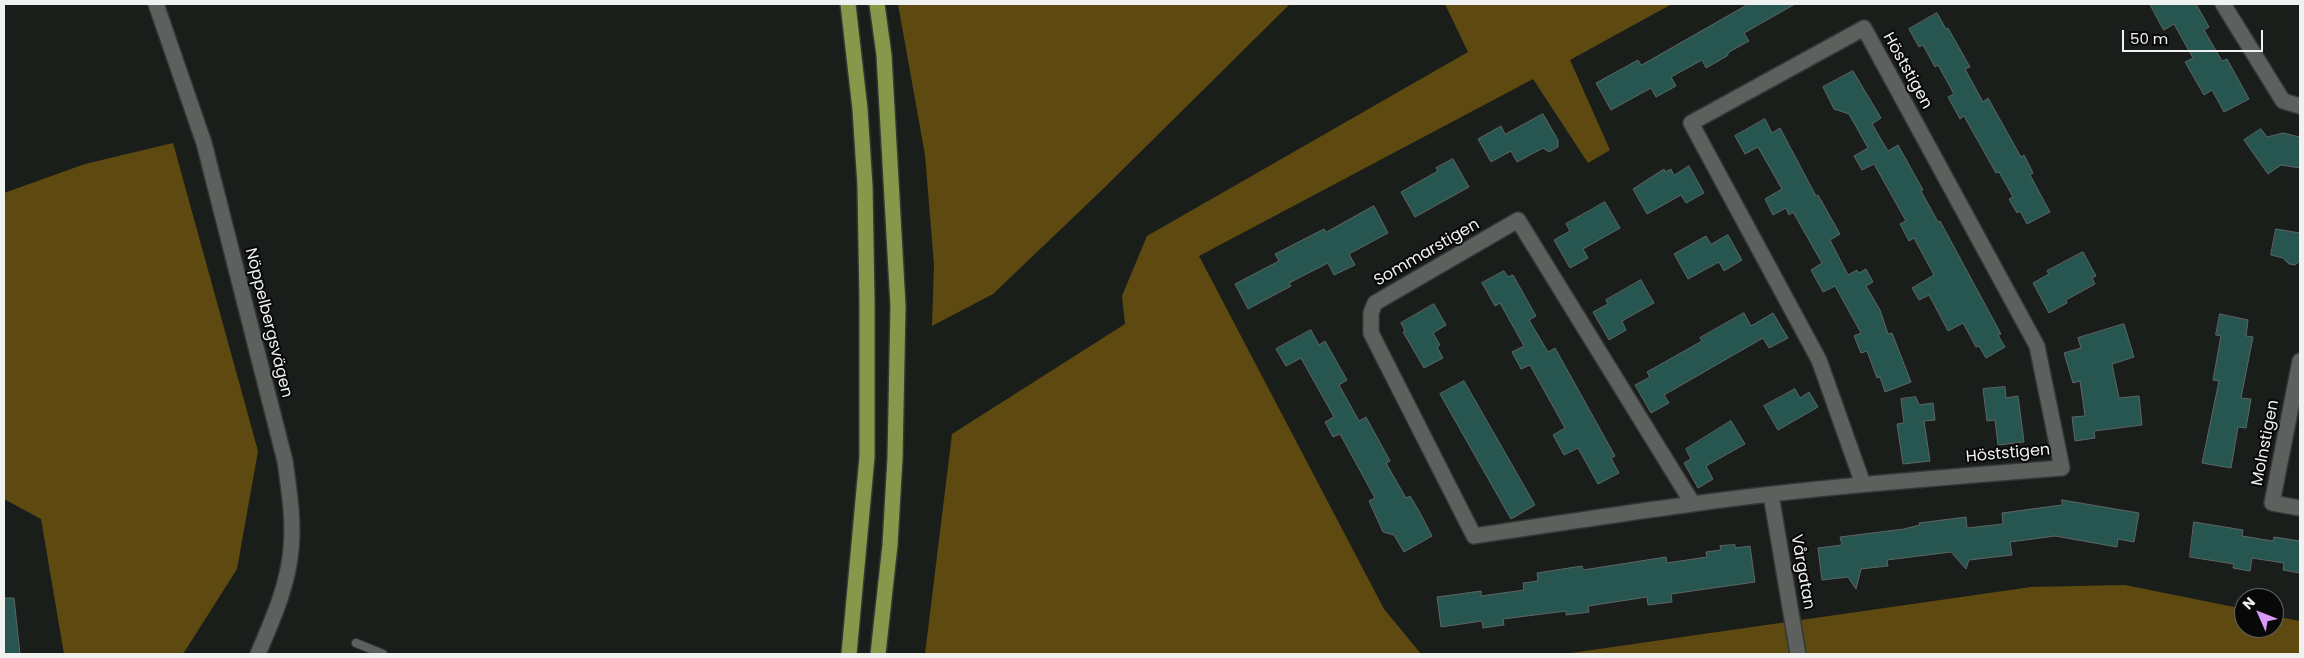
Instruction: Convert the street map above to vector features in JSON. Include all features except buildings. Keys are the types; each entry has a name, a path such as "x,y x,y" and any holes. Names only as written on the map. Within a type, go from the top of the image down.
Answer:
{"highway":[{"path":"848,4 860,108 865,186 868,301 867,457 849,654"},
{"path":"878,4 885,75 898,306 895,468 890,545 878,654"}],"street":[{"name":"Nöppelbergsvägen","path":"156,4 204,143 285,461 291,505 292,550 280,601 258,654"},
{"path":"2222,4 2283,101 2300,106"},
{"name":"Höststigen","path":"1771,495 1863,484 2062,468 2037,346 1864,28 1692,123 1819,360 1863,484"},
{"name":"Sommarstigen","path":"1692,504 1518,220 1375,303 1371,312 1371,333 1474,536 1692,504 1771,495"},
{"name":"Molnstigen","path":"2300,361 2272,504 2300,508"},
{"name":"Vårgatan","path":"1771,495 1798,654"}],"lane":[{"path":"356,643 382,654"}],"shaded area":[{"path":"898,4 1290,4 1104,188 993,294 932,326 934,264 925,155"},
{"path":"1445,4 1672,4 1570,60 1610,150 1588,163 1533,79 1199,256 1384,609 1421,654 925,654 952,434 1125,324 1122,296 1147,236 1468,52"},
{"path":"173,143 258,451 237,569 183,654 64,654 41,519 4,499 4,193 85,164"},
{"path":"2125,585 2234,607 2234,638 2284,638 2284,618 2300,621 2300,654 1564,654 2031,587"}]}
